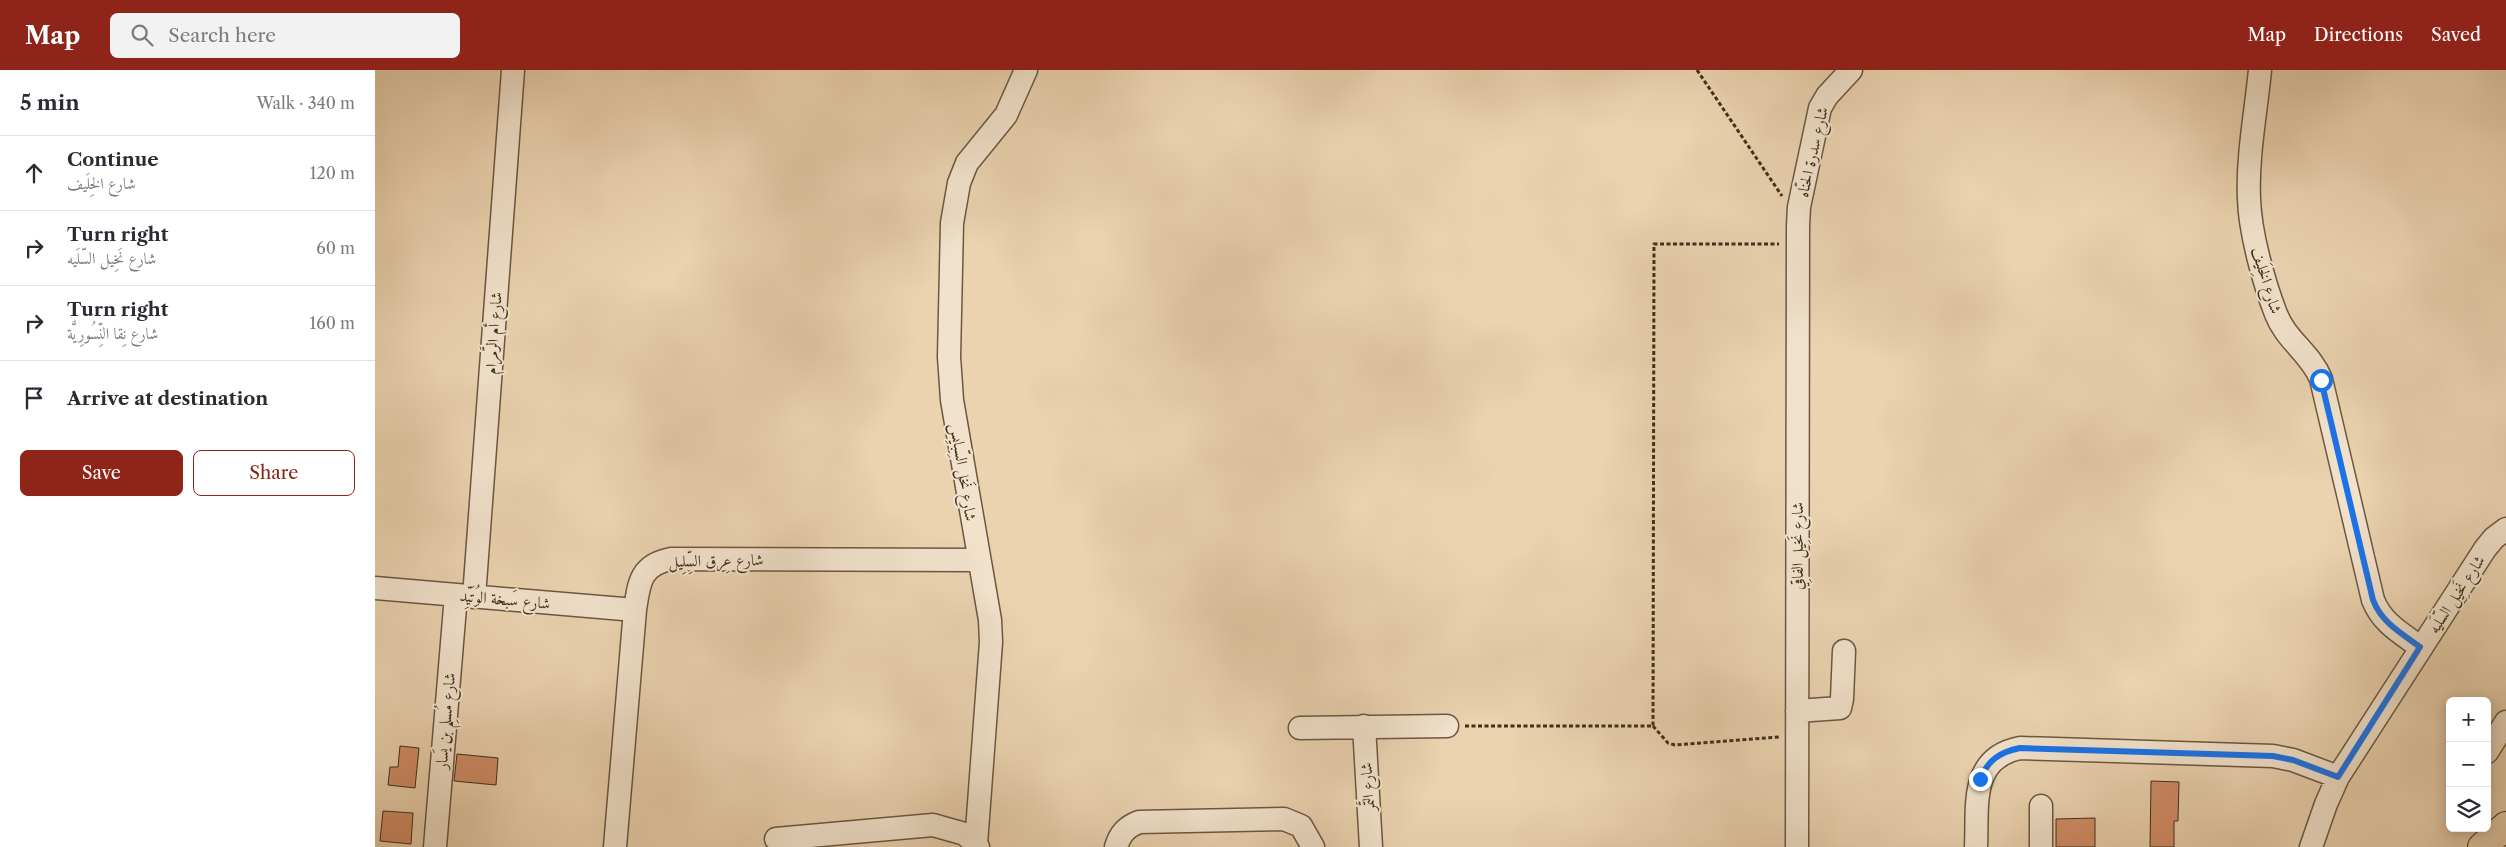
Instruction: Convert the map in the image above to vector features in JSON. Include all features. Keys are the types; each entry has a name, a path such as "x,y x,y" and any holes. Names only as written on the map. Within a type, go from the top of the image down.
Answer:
{"highway":[{"path":"2482,847 2506,826"}],"street":[{"name":"شارع أم الرَّمرام","path":"465,596 513,70"},
{"name":"شارع نَخل السِّبايِس","path":"977,845 991,642 990,620 978,560 952,400 949,357 952,223 959,183 967,164 1006,115 1026,70"},
{"name":"شارع سدرة الحنّاه","path":"1797,244 1798,220 1820,108 1827,96 1851,70"},
{"name":"شارع الخِلَيف","path":"2261,70 2250,170 2249,199 2254,237 2283,330 2316,366 2321,380 2373,600 2378,613 2389,625 2420,647"},
{"name":"شارع نَخِيل الفاقِي","path":"1797,244 1797,847"},
{"name":"شارع نَخِيل السّلَيه","path":"2311,847 2338,777 2420,647 2485,549 2494,538 2506,529"},
{"name":"شارع عِرق السِّلِيل","path":"615,847 635,610 638,589 649,567 659,561 671,559 978,560"},
{"name":"شارع سَبخة الوُتَيِّد","path":"375,588 635,610"},
{"name":"شارع مُسلِم بن يَسار","path":"435,847 465,596"},
{"path":"1797,711 1840,708 1842,704 1844,651"},
{"path":"2491,746 2506,722"},
{"name":"شارع التَّمر","path":"1364,726 1371,847"},
{"path":"1300,728 1447,726"},
{"path":"1976,847 1980,779 1985,768 1995,758 2005,751 2013,749 2273,756 2293,760 2338,777"},
{"path":"2041,806 2041,847"},
{"path":"1116,847 1124,831 1129,826 1139,822 1285,819 1301,826 1313,847"},
{"path":"776,839 933,826 965,834 977,845"}],"path":[{"path":"1697,70 1798,220"},
{"path":"1797,244 1654,244 1653,726 1668,743 1675,745 1797,736"},
{"path":"1447,726 1653,726"}],"building":[{"path":"400,746 419,748 415,788 388,785 390,767 398,767"},
{"path":"457,754 498,758 496,785 454,781"},
{"path":"2151,781 2179,782 2178,821 2174,821 2174,847 2150,847"},
{"path":"383,811 413,813 411,844 380,841"},
{"path":"2095,818 2095,847 2056,847 2056,819"}],"route":[{"path":"1980,779 1985,768 1995,758 2005,751 2020,748 2273,756 2293,760 2338,777 2420,647 2389,625 2378,613 2373,600 2321,380"}]}
